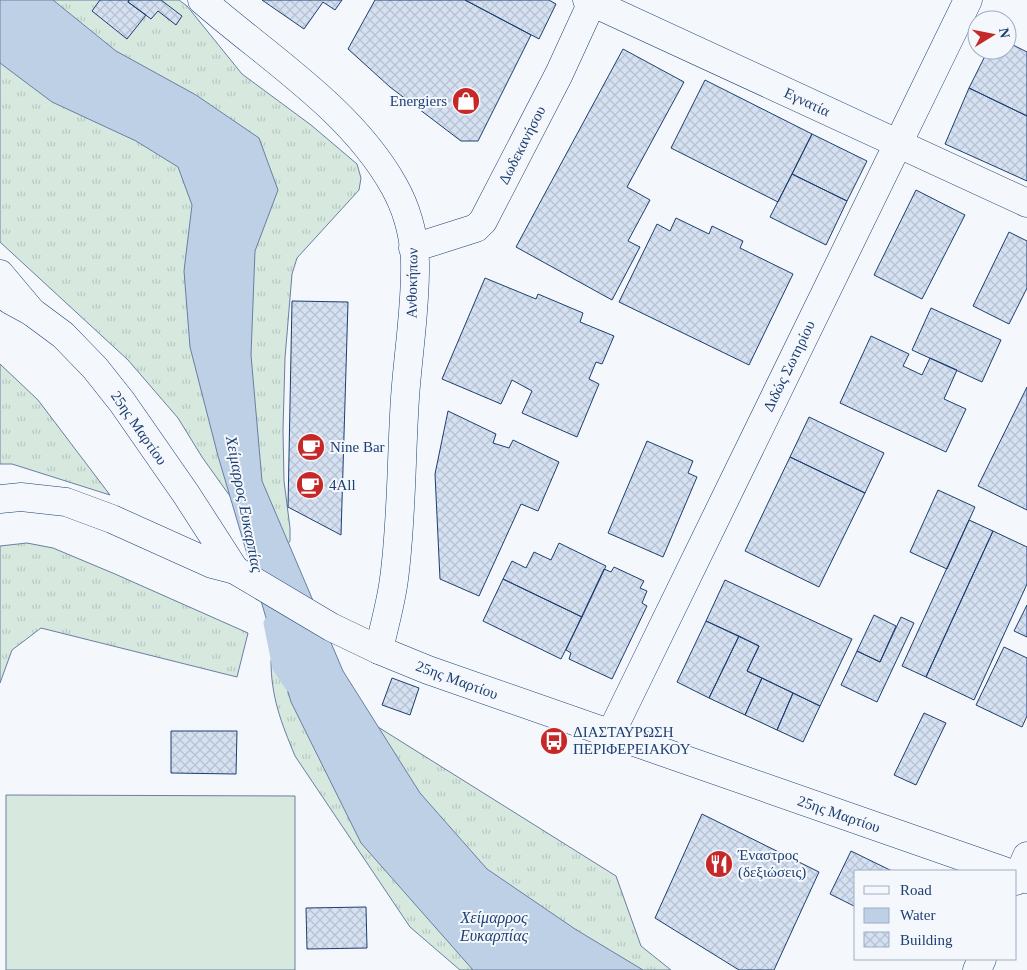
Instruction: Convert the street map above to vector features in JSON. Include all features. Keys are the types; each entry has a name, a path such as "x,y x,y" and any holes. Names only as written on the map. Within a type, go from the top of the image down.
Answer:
{"main road":[{"name":"Ανθοκήπων","path":"202,0 312,91 367,147 382,167 402,202 412,235 415,262 413,308 406,371 394,578 379,650"},
{"name":"Διδώς Σωτηρίου","path":"611,733 968,0"},
{"name":"Δωδεκανήσου","path":"414,248 476,228 483,221 559,74 590,1"},
{"name":"Εγνατία","path":"590,1 1027,203"},
{"path":"0,274 32,312"},
{"path":"0,295 32,312"},
{"name":"25ης Μαρτίου","path":"32,312 63,335 96,368 180,486 235,570 332,627 379,650 428,670 736,778 1009,870"},
{"path":"0,313 32,312"},
{"path":"0,499 22,497 66,502 112,519 212,564 235,570"}],"green space":[{"path":"0,0 179,0 187,6 242,74 311,125 357,164 361,178 359,190 297,258 292,274 285,358 283,430 284,481 290,528 290,541 286,546 237,506 202,457 178,418 128,360 0,242"},
{"path":"0,364 38,400 110,495 12,464 0,464"},
{"path":"27,543 53,548 248,633 237,677 41,628 12,650 0,683 0,546"},
{"path":"271,660 616,876 641,946 671,970 460,970 410,927 295,756 285,732 275,698"},
{"path":"6,795 295,796 295,970 6,970"}],"water":[{"name":"Χείμαρρος Ευκαρπίας","path":"0,0 53,0 116,51 196,95 259,138 278,190 255,251 251,355 262,481 343,671 420,793 487,869 575,929 643,970 473,970 361,843 291,702 218,456 190,347 184,271 192,205 178,167 136,141 52,102 0,63"}],"building":[{"path":"100,0 129,0 128,2 146,15 127,39 92,11"},
{"path":"129,0 161,0 182,16 176,25 158,11 151,19 128,2"},
{"path":"262,0 342,0 335,10 323,2 304,29"},
{"path":"375,0 465,0 531,35 478,141 461,141 390,87 348,49"},
{"path":"465,0 549,0 556,4 539,39"},
{"path":"1017,47 1027,52 1027,116 969,88 983,60 1017,60"},
{"path":"623,49 684,82 627,187 650,200 628,241 640,247 612,300 516,247"},
{"path":"705,80 812,134 778,202 671,148"},
{"path":"969,88 1027,116 1027,181 945,144"},
{"path":"812,134 867,161 847,201 792,174"},
{"path":"792,174 847,201 826,245 770,217"},
{"path":"916,190 965,215 922,299 874,275"},
{"path":"676,218 709,234 712,226 743,241 740,248 793,274 749,365 619,302 657,224 670,231"},
{"path":"1009,232 1027,241 1027,288 1009,324 973,306"},
{"path":"485,278 536,299 538,294 583,313 580,322 614,336 602,364 596,362 589,379 599,384 577,437 522,413 532,391 512,380 501,404 442,379"},
{"path":"292,301 348,302 341,535 288,507"},
{"path":"931,308 1001,340 982,382 912,350"},
{"path":"871,336 909,354 903,366 922,375 930,358 957,370 944,399 966,409 946,452 840,403"},
{"path":"1027,387 1027,510 978,486"},
{"path":"448,411 496,434 493,443 509,448 513,440 559,462 538,511 521,504 479,596 440,579 435,474"},
{"path":"809,417 884,453 865,493 790,457"},
{"path":"647,441 693,461 688,473 697,477 663,557 608,533"},
{"path":"790,457 865,493 819,587 745,551"},
{"path":"938,490 975,507 947,569 910,552"},
{"path":"969,520 993,531 926,677 902,666"},
{"path":"993,531 1027,547 1027,584 974,700 926,677"},
{"path":"559,543 606,566 582,617 503,579 512,561 526,568 534,552 551,560"},
{"path":"614,567 644,581 640,588 647,591 642,603 647,606 612,679 569,659 571,653 566,650 604,569 611,572"},
{"path":"503,579 582,617 561,659 483,621"},
{"path":"725,580 852,639 820,706 747,671 759,646 706,621"},
{"path":"1027,605 1027,637 1014,631"},
{"path":"874,615 896,626 880,662 857,651"},
{"path":"901,617 914,623 877,702 841,685 857,651 880,662"},
{"path":"706,621 739,636 709,698 677,682"},
{"path":"739,636 759,646 747,671 762,678 745,715 709,698"},
{"path":"1004,647 1027,658 1027,716 1022,727 976,705"},
{"path":"392,678 419,688 410,715 382,705"},
{"path":"762,678 793,693 777,730 745,715"},
{"path":"793,693 820,706 803,742 777,730"},
{"path":"924,713 946,723 916,785 894,775"},
{"path":"171,731 237,731 236,774 171,773"},
{"path":"702,814 819,872 774,970 739,970 655,918"},
{"path":"851,851 890,870 854,870 854,906 830,894"},
{"path":"366,907 367,948 307,949 306,908"}],"waterway":[{"name":"Χείμαρρος Ευκαρπίας","path":"269,623 278,668 291,687"}],"place":[{"name":"Energiers","path":"466,101"},
{"name":"Nine Bar","path":"311,447"},
{"name":"4All","path":"310,485"},
{"name":"ΔΙΑΣΤΑΥΡΩΣΗ ΠΕΡΙΦΕΡΕΙΑΚΟΥ","path":"554,741"},
{"name":"Έναστρος (δεξιώσεις)","path":"719,864"}]}
